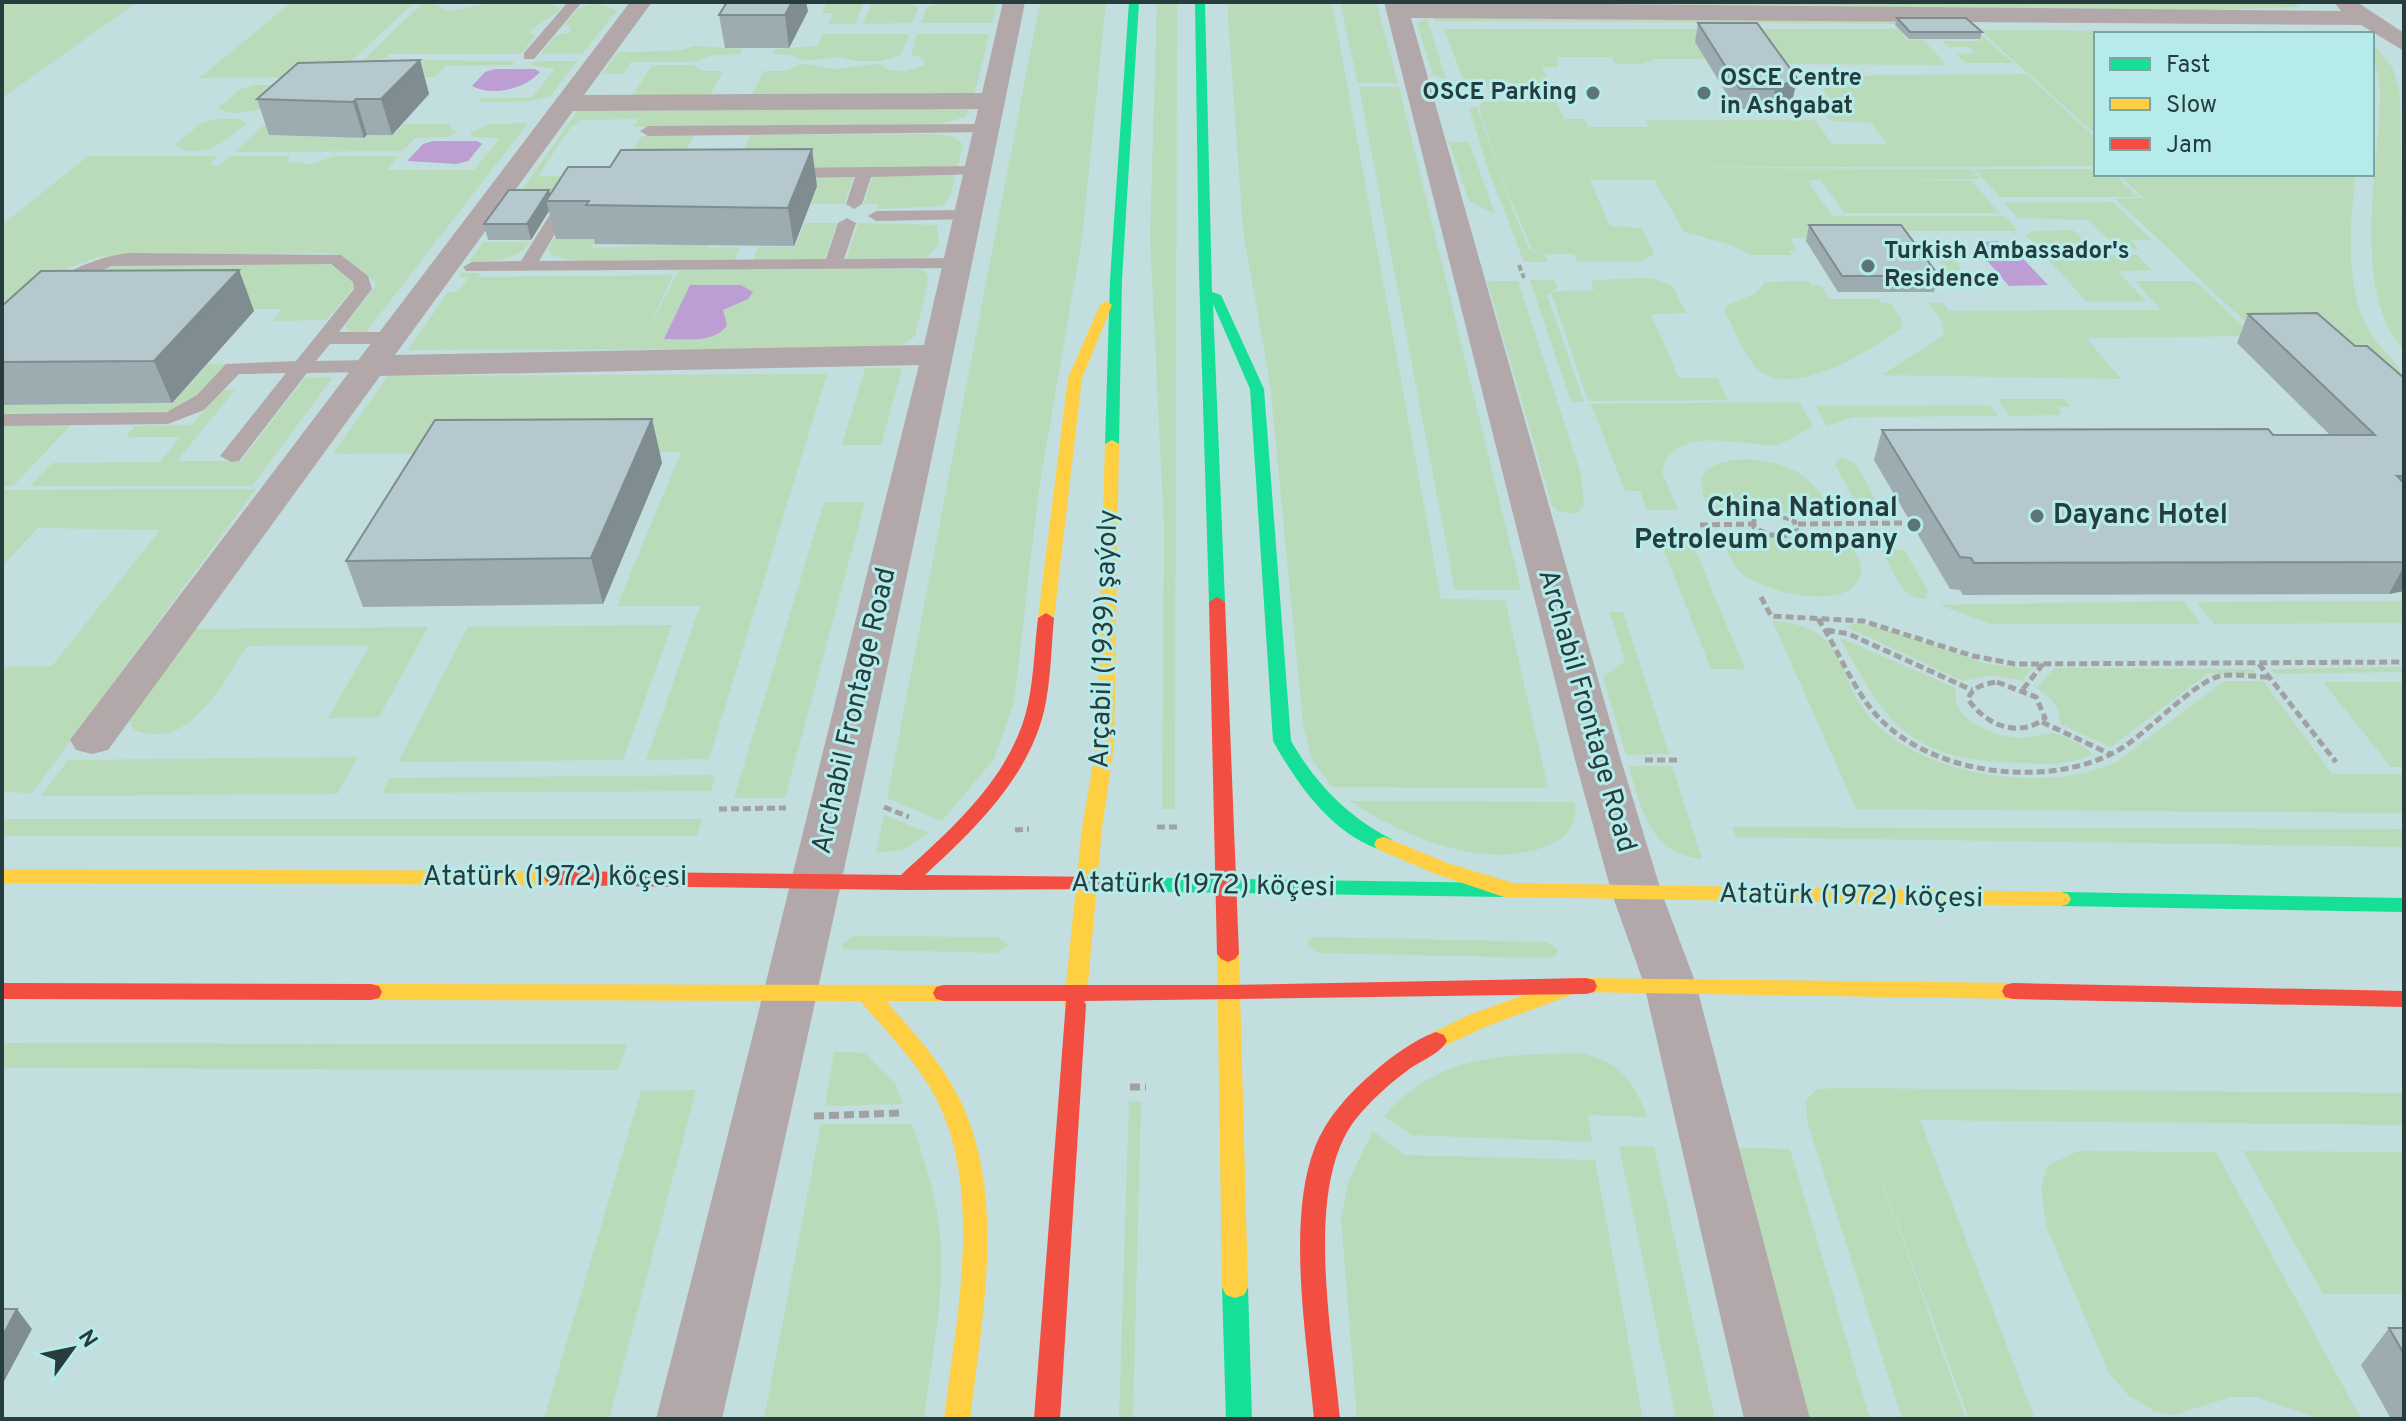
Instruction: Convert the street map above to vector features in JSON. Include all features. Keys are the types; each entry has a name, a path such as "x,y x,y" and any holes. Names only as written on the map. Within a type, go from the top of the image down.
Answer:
{"main road":[{"name":"Arçabil (1939) şaýoly","path":"1047,1419 1076,992 1105,746 1116,280 1134,2"},
{"path":"1200,2 1205,273 1228,887 1239,1419"},
{"path":"1205,273 1257,389 1282,741 1293,766 1336,816 1383,843 1459,875 1512,890"},
{"path":"904,883 986,803 1021,748 1034,716 1075,378 1116,280"},
{"name":"Atatürk (1972) köçesi","path":"2,876 816,879 904,883 1088,883 2404,905"},
{"path":"2,991 1229,993 1670,984 2404,999"},
{"path":"1327,1419 1315,1234 1325,1148 1360,1096 1408,1056 1461,1026 1572,986"},
{"path":"867,994 914,1050 950,1104 972,1170 975,1242 957,1419"}],"street":[{"path":"92,740 388,338 641,2"},
{"name":"Archabil Frontage Road","path":"689,1419 792,994 938,355 1014,2"},
{"path":"2342,2 2404,44"},
{"path":"1396,6 2367,18"},
{"name":"Archabil Frontage Road","path":"1396,6 1464,272 1637,894 1670,984 1777,1419"},
{"path":"567,103 988,115"},
{"path":"369,366 938,355"}],"lane":[{"path":"529,56 575,2"},
{"path":"648,131 725,131 988,115"},
{"path":"713,153 725,131"},
{"path":"756,173 976,171"},
{"path":"854,204 865,172"},
{"path":"527,266 581,178"},
{"path":"876,216 967,215"},
{"path":"833,264 847,223"},
{"path":"2,335 71,273 101,261 335,259 364,285 231,456"},
{"path":"472,267 957,263"},
{"path":"324,338 388,338"},
{"path":"2,420 168,418 190,412 201,404 233,368 369,366"}],"path":[{"path":"1519,265 1524,278"},
{"path":"1700,525 1753,524 1761,532 1782,537 1797,532 1797,524 1789,516 1769,512 1754,517 1753,524"},
{"path":"1797,524 1906,523"},
{"path":"1761,597 1771,616 1886,626 1987,660 2043,664 2404,662"},
{"path":"1818,618 1868,704 1883,722 1930,754 1973,765 2043,770 2079,766 2112,755 2216,677 2269,677"},
{"path":"1827,630 1849,634 1972,690 1997,682 2023,689 2042,703 2045,711 2042,722"},
{"path":"2258,663 2336,762"},
{"path":"2023,689 2043,664"},
{"path":"1972,690 1968,699 1972,707 1991,722 2018,728 2042,722 2112,755"},
{"path":"1641,760 1680,760"},
{"path":"719,809 790,808"},
{"path":"1157,827 1177,827"},
{"path":"1130,1087 1146,1087"},
{"path":"813,1101 810,1116 916,1113"}],"green space":[{"path":"2,2 137,2 2,98"},
{"path":"292,2 414,2 335,77 199,78"},
{"path":"827,2 864,2 855,24 828,24 833,13 822,13"},
{"path":"872,2 905,2 919,7 912,23 863,24"},
{"path":"945,2 997,2 992,23 921,23 927,7"},
{"path":"1040,2 1106,2 1082,239 1039,488 1014,702 994,759 942,821 887,798"},
{"path":"1157,2 1177,2 1175,809 1162,809 1164,527 1150,238"},
{"path":"1227,2 1332,2 1441,599 1505,600 1548,788 1332,787 1312,760 1303,724 1270,384 1243,231"},
{"path":"1340,2 1376,2 1398,83 1358,83"},
{"path":"1428,2 2292,2 2300,7 2203,10"},
{"path":"423,3 433,3 448,11 492,3 549,3 560,8 529,32 535,36 521,54 389,54 383,60 515,61 511,65 446,66 435,77 345,77"},
{"path":"596,3 617,10 583,53 541,54 555,36 570,32 570,26 565,24 579,8"},
{"path":"1433,17 1904,20 1908,24 1435,21"},
{"path":"1427,18 1446,79 1433,75 1417,23"},
{"path":"1444,29 1913,29 1917,34 1902,34 1907,40 1923,40 1947,65 1771,64 1754,41 1695,41 1699,49 1730,49 1722,59 1656,59 1642,64 1616,64 1612,57 1556,57 1559,67 1542,67 1551,88 1511,88 1508,81 1492,81 1493,88 1464,81"},
{"path":"1976,30 2013,63 1966,63 1956,54 1975,53 1969,47 1949,47 1942,41 1981,41 1972,32"},
{"path":"1980,30 2330,32 2094,32 2094,133"},
{"path":"823,34 909,34 901,55 881,61 855,61 840,57 804,61 793,55 773,54 776,49 817,46"},
{"path":"917,34 989,34 974,95 751,96 764,71 784,71 802,64 835,69 880,64 888,70 905,71 925,65 924,58 911,55"},
{"path":"2374,45 2392,67 2400,93 2404,351 2387,325 2377,294 2372,261 2379,79"},
{"path":"695,46 743,49 740,54 712,55 694,62 631,62 623,74 603,74 618,52 678,51"},
{"path":"535,61 577,61 550,96 532,101 479,102 482,98 531,98 555,69 531,65"},
{"path":"652,65 692,65 703,71 723,71 709,97 632,97"},
{"path":"2026,74 2094,136 2094,166 1565,168 1972,169 1981,179 1889,180 1972,181 1999,213 1844,213 1821,180 1808,181 1832,216 2005,216 2018,231 1843,231 1846,238 1790,238 1796,251 1789,251 1792,255 1750,255 1732,245 1684,232 1654,180 1590,180 1610,226 1642,228 1654,254 1640,261 1577,262 1574,254 1545,254 1548,262 1524,262 1488,169 1469,107 1477,107 1497,168 1529,249 1540,254 1532,249 1498,169 1479,107 1482,102 1556,100 1564,119 1584,119 1588,127 1648,127 1646,120 1815,120 1832,144 1887,144 1871,123 1831,121 1820,108 1838,107 1812,76"},
{"path":"311,82 308,97 268,135 365,139 369,135 393,135 404,124 451,124 449,127 458,132 447,137 415,138 403,151 235,152"},
{"path":"278,85 264,108 234,113 218,108 241,89"},
{"path":"1359,87 1399,87 1521,590 1455,590"},
{"path":"971,106 965,117 937,125 634,127 638,119 581,120 571,127 538,176 572,176 554,204 512,204 579,109"},
{"path":"239,119 247,123 214,147 194,151 175,145 201,123"},
{"path":"528,123 366,332 348,331 346,324 375,287 375,282 343,256 326,253 98,257 68,268 2,325 2,225 88,156 218,156 209,165 219,166 230,156 289,156 289,162 312,164 334,156 398,156 387,170 474,170 500,138 473,137 470,132 492,124"},
{"path":"937,134 954,137 963,144 957,168 734,170 751,135"},
{"path":"694,135 675,170 621,170 642,136"},
{"path":"1449,142 1469,142 1495,214 1469,201"},
{"path":"1974,169 2094,169 2094,176 2117,176 2138,197 2000,197"},
{"path":"955,175 950,197 942,206 877,209 878,204 864,204 873,176"},
{"path":"741,176 854,176 844,204 811,204 818,185 736,186"},
{"path":"2120,176 2356,176 2351,233 2355,292 2368,329 2398,367 2404,380 2260,336 2116,199 2144,198"},
{"path":"593,177 627,187 591,248 708,244 707,248 740,247 735,260 574,261 551,255 548,248"},
{"path":"2112,202 2152,240 2131,240 2139,249 2109,250 2104,245 2113,244 2089,220 2018,218 2004,203"},
{"path":"804,223 837,223 825,259 753,260 758,247 795,247"},
{"path":"858,223 937,225 939,245 926,257 846,259"},
{"path":"2073,230 2087,245 2099,245 2103,250 2040,250 2026,235 2035,231"},
{"path":"483,242 530,242 511,257 469,262"},
{"path":"1927,249 1959,263 1961,278 1952,282 1941,279 1943,270 1940,263 1919,252"},
{"path":"2137,255 2152,270 2117,271 2146,301 2087,302 2045,256"},
{"path":"326,262 354,281 354,287 327,320 273,321 282,309 40,310 103,264"},
{"path":"918,269 926,273 928,282 915,336 897,349 408,350 448,292 458,292 468,278 458,277 461,273 480,273 478,277 673,275 642,342 679,270"},
{"path":"1651,278 1672,285 1686,313 1651,314 1679,378 1718,378 1728,400 1588,401 1551,292 1594,290 1591,280"},
{"path":"1530,280 1554,280 1557,288 1547,295 1584,402 1571,402"},
{"path":"1487,281 1518,281 1581,474 1584,505 1576,514 1557,511 1552,505"},
{"path":"1809,281 1811,285 1820,285 1829,299 1878,299 1882,303 1890,303 1901,319 1902,328 1853,358 1812,375 1793,379 1775,378 1760,371 1741,343 1725,312 1726,306 1756,293 1765,282"},
{"path":"2135,281 2195,281 2253,336 2086,338 2121,379 1882,375 1944,335 1941,320 1928,303 1943,303 1949,311 2161,310"},
{"path":"208,364 228,364 196,400 169,411 2,413 2,405 172,404"},
{"path":"865,368 902,368 881,445 842,445"},
{"path":"827,374 709,759 646,760 700,606 617,606 681,452 333,454 388,376"},
{"path":"333,377 252,486 30,486 52,463 160,462 180,437 126,437 135,426 192,425 222,390 235,390 177,461 241,461 305,378"},
{"path":"1998,399 2064,399 2070,407 2059,407 2061,415 2010,416"},
{"path":"1799,402 1813,426 1783,442 1773,445 1710,440 1679,447 1668,457 1662,472 1678,510 1647,510 1640,491 1625,491 1591,404"},
{"path":"1990,405 1998,416 1854,417 1827,426 1816,406"},
{"path":"73,423 13,486 2,486 2,424"},
{"path":"1841,457 1856,464 1876,500 1854,500 1835,464"},
{"path":"1744,459 1787,467 1798,473 1817,489 1834,515 1793,515 1767,509 1749,516 1712,516 1703,491 1704,474 1717,464"},
{"path":"256,489 32,793 2,792 2,667 52,666 160,530 38,528 2,566 2,490"},
{"path":"824,502 865,502 785,798 734,798"},
{"path":"1843,532 1857,556 1861,571 1855,585 1843,593 1826,596 1786,592 1751,580 1734,564 1720,533 1757,533 1783,540 1802,533"},
{"path":"1689,535 1745,669 1711,669 1658,536"},
{"path":"1882,550 1904,550 1928,591 1925,599 1917,598 1903,589"},
{"path":"2184,601 2201,624 1992,624 1939,605"},
{"path":"2404,601 2404,623 2214,624 2197,602"},
{"path":"1610,612 1623,612 1669,754 1626,755 1603,677 1625,661"},
{"path":"1772,620 1798,625 1817,633 1829,644 1862,707 1876,724 1899,742 1927,757 1959,768 2026,778 2060,777 2091,771 2118,761 2224,681 2263,681 2332,774 2404,774 2404,813 1856,809"},
{"path":"1856,623 1885,629 1987,664 2031,669 2022,681 1993,675 1963,681 1847,627"},
{"path":"672,625 623,760 398,762 468,627"},
{"path":"428,627 379,717 328,718 370,645 247,646 215,695 188,723 172,732 154,734 134,730 130,723 133,713 193,629"},
{"path":"1840,638 1956,688 1960,710 1989,731 2023,738 2053,733 2074,741 2092,754 2066,762 2019,763 1952,755 1928,746 1907,733 1889,716"},
{"path":"2404,667 2404,672 2275,674 2271,669"},
{"path":"2055,668 2253,669 2257,674 2208,673 2111,747 2060,724 2054,703 2036,688"},
{"path":"2323,682 2404,682 2404,767 2391,767"},
{"path":"358,757 337,794 41,796 68,760"},
{"path":"1629,766 1672,766 1702,859 1684,855 1658,838 1643,812"},
{"path":"715,775 711,791 382,793 390,778"},
{"path":"1350,801 1575,802 1575,815 1572,826 1555,842 1530,851 1504,855 1476,853 1422,838"},
{"path":"884,815 929,833 903,850 876,853"},
{"path":"2,819 702,819 697,836 2,836"},
{"path":"1732,827 2404,829 2404,847 1736,837"},
{"path":"854,936 998,937 1008,945 996,953 843,949 842,944"},
{"path":"1309,939 1546,942 1558,950 1556,956 1548,958 1318,953 1307,945"},
{"path":"2,1043 627,1044 618,1070 2,1068"},
{"path":"834,1052 865,1053 896,1085 903,1104 825,1106"},
{"path":"1580,1053 1605,1062 1623,1074 1637,1093 1647,1117 1588,1115 1592,1142 1412,1135 1384,1116 1405,1095 1450,1069 1498,1057"},
{"path":"1817,1089 2404,1093 2404,1125 1920,1120 2035,1419 1969,1419 1860,1120 1966,1419 1902,1419 1807,1121 1806,1100"},
{"path":"696,1090 609,1419 544,1419 641,1091"},
{"path":"1129,1101 1141,1101 1133,1419 1119,1419"},
{"path":"821,1124 912,1124 936,1205 941,1255 939,1302 924,1419 764,1419"},
{"path":"1373,1131 1404,1155 1595,1160 1643,1419 1357,1419 1341,1218 1349,1180"},
{"path":"1619,1146 1654,1147 1715,1419 1676,1419"},
{"path":"1734,1148 1790,1149 1870,1419 1806,1419"},
{"path":"2078,1151 2216,1152 2361,1419 2321,1419 2256,1397 2231,1397 2174,1415 2154,1411 2129,1396 2109,1373 2047,1229 2041,1189 2047,1166"},
{"path":"2243,1151 2404,1152 2404,1294 2323,1294"}],"shaded area":[{"path":"535,69 540,72 526,83 508,90 489,91 472,86 485,72"},
{"path":"433,141 477,141 482,144 468,161 457,164 407,161 423,144"},
{"path":"1998,241 2005,249 2014,249 2048,285 2009,286 1977,249 1986,249 1980,242"},
{"path":"690,285 741,285 753,292 748,299 723,310 727,325 715,335 698,339 664,339"}],"building":[{"path":"727,2 792,2 785,15 719,15"},
{"path":"1897,18 1966,18 1982,32 1910,32"},
{"path":"1698,23 1757,23 1797,78 1775,89 1740,89"},
{"path":"420,60 381,99 356,99 353,102 257,99 298,63"},
{"path":"812,149 788,208 586,205 589,201 546,201 568,167 610,167 621,150"},
{"path":"509,190 549,190 527,224 484,224"},
{"path":"1809,225 1901,225 1939,276 1842,276"},
{"path":"239,270 154,361 2,362 2,306 41,271"},
{"path":"2317,313 2355,346 2367,346 2404,378 2404,476 2397,476 2404,483 2404,562 1974,563 1971,558 1960,557 1882,430 2268,429 2273,435 2375,435 2248,314"},
{"path":"652,419 591,558 346,561 435,420"},
{"path":"2,1309 17,1309 2,1337"},
{"path":"2389,1328 2404,1328 2404,1354"}],"traffic: fast":[{"path":"1112,444 1116,280 1134,2"},
{"path":"1200,2 1205,273 1217,602"},
{"path":"1215,295 1257,389 1282,741 1325,801 1352,825 1384,844"},
{"path":"1109,884 1504,890"},
{"path":"2061,899 2404,905"},
{"path":"1235,1287 1239,1419"}],"traffic: slow":[{"path":"1046,618 1075,378 1106,305"},
{"path":"1075,1005 1092,828 1105,746 1112,444"},
{"path":"1384,844 1443,869 1512,890"},
{"path":"2,876 554,878"},
{"path":"1504,890 2061,899"},
{"path":"1228,954 1235,1287"},
{"path":"1436,1041 1477,1021 1572,986"},
{"path":"1586,986 2013,991"},
{"path":"371,992 944,993"},
{"path":"867,994 934,1076 951,1106 964,1144 971,1182 974,1261 957,1419"}],"traffic: jam":[{"path":"1217,602 1228,954"},
{"path":"904,883 981,808 1013,764 1026,740 1037,703 1046,618"},
{"path":"554,878 1109,884"},
{"path":"944,993 1229,993 1586,986"},
{"path":"2,991 371,992"},
{"path":"2013,991 2404,999"},
{"path":"1047,1419 1075,1005"},
{"path":"1327,1419 1315,1279 1315,1203 1319,1171 1336,1130 1360,1099 1389,1072 1436,1041"}],"place":[{"name":"OSCE Parking","path":"1593,93"},
{"name":"OSCE Centre in Ashgabat","path":"1704,93"},
{"name":"Turkish Ambassador's Residence","path":"1868,266"},
{"name":"Dayanc Hotel","path":"2037,516"},
{"name":"China National Petroleum Company","path":"1914,525"}]}
